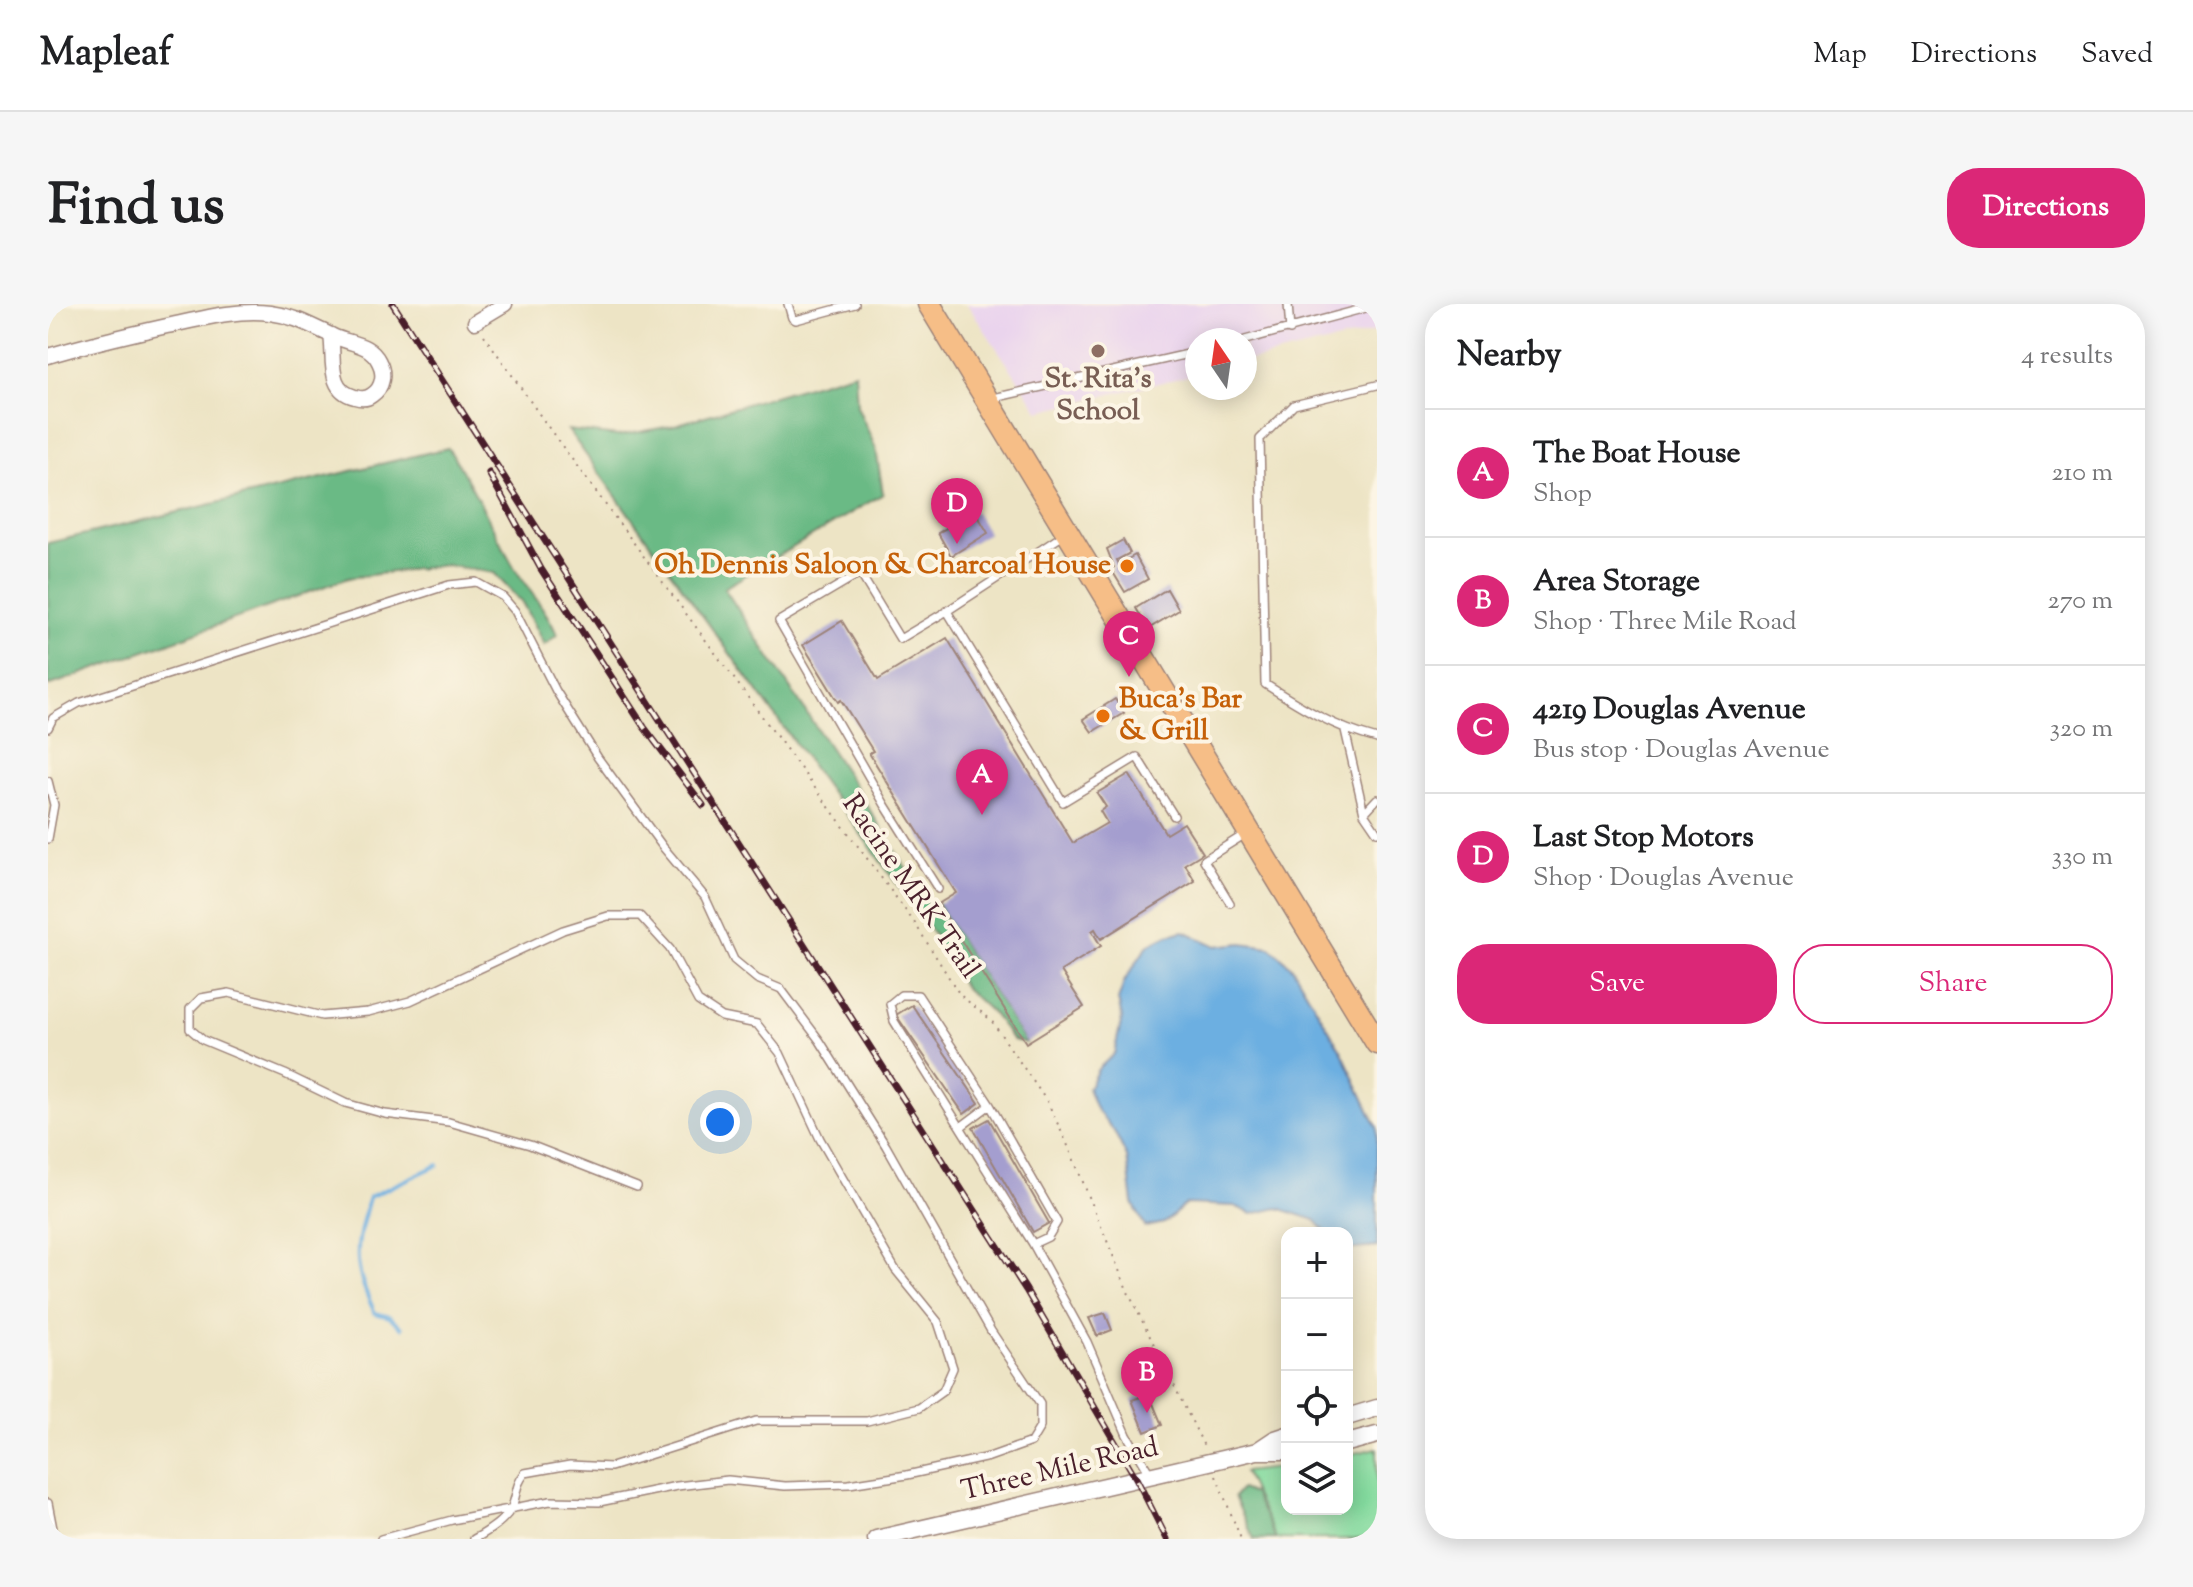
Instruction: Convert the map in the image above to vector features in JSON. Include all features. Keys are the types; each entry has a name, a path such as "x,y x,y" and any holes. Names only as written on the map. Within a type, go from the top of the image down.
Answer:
{"main road":[{"path":"929,304 1377,1043"}],"street":[{"path":"475,322 505,304"},
{"path":"48,356 230,312 270,313 312,324 371,351 383,373 380,386 371,396 361,399 347,395 337,387 333,374 331,335"},
{"path":"1353,1415 1377,1408"},
{"path":"1353,1441 1377,1435"},
{"name":"Three Mile Road","path":"1257,1451 1281,1437"},
{"name":"Three Mile Road","path":"876,1539 1210,1461 1257,1451 1281,1451"}],"lane":[{"path":"788,304 792,318 796,320 850,305"},
{"path":"1288,304 1290,330"},
{"path":"1257,337 1377,305"},
{"path":"987,400 1185,355"},
{"path":"1377,385 1294,405 1260,439 1265,684 1318,718 1377,739"},
{"path":"938,889 885,805 779,621 860,573 900,639 1067,532"},
{"path":"48,728 53,718 79,703 449,585 476,582 503,597 515,611 556,691 598,758 663,847 705,897 734,960 757,979 781,989 820,1041 886,1146 991,1331 1040,1404 1040,1427 1031,1442 989,1457 907,1475 849,1484 785,1486 728,1480 677,1486 599,1502 550,1501 381,1539"},
{"path":"947,611 1063,802 1137,757 1174,816"},
{"path":"1345,730 1364,813 1377,832"},
{"path":"48,781 54,805 48,839"},
{"path":"1364,813 1377,799"},
{"path":"1230,903 1204,860 1249,831"},
{"path":"474,1539 488,1531 513,1507 516,1485 525,1473 570,1465 611,1467 756,1421 867,1421 919,1408 943,1391 953,1368 938,1322 895,1269 820,1139 780,1053 757,1024 722,1017 698,1001 670,949 640,916 608,916 563,930 410,1001 368,1012 322,1016 229,993 201,998 190,1009 190,1029 203,1040 345,1103 385,1114 449,1122 530,1145 637,1187"},
{"path":"1033,1244 1048,1237 1057,1222 990,1105 918,995 901,995 890,1004 894,1021 1033,1244 1087,1342 1127,1435 1151,1476"},
{"path":"962,1126 990,1105"},
{"path":"48,1503 55,1539"}],"path":[{"name":"Racine MRK Trail","path":"475,322 551,431 914,922 960,995 991,1020 1048,1103 1128,1292 1199,1433 1241,1539"}],"shaded area":[{"name":"St. Rita's School","path":"967,304 1377,304 1377,331 1257,359 1257,328 1185,328 1185,377 1039,411"}],"green space":[{"path":"855,372 857,406 876,449 883,494 724,588 860,794 930,908 938,904 1026,1043 1013,1040 994,1015 963,986 934,935 568,430 618,436 671,426"},
{"path":"448,448 514,567 553,626 557,635 544,645 523,604 494,573 445,565 348,578 48,686 48,543"},
{"path":"1377,1448 1377,1539 1276,1539 1244,1472 1281,1468 1281,1515 1353,1515 1353,1454"},
{"path":"1241,1489 1254,1494 1276,1539 1254,1539 1234,1497"}],"water":[{"path":"1184,931 1216,946 1242,943 1270,947 1292,967 1342,1052 1377,1127 1377,1247 1353,1249 1353,1227 1321,1227 1315,1220 1278,1208 1252,1214 1235,1206 1186,1204 1164,1223 1145,1227 1133,1203 1127,1157 1114,1131 1096,1109 1088,1088 1098,1069 1114,1054 1122,1018 1118,1000 1125,980 1148,945"}],"building":[{"path":"975,511 988,533 951,556 938,533"},
{"name":"Oh Dennis Saloon & Charcoal House","path":"1123,540 1130,553 1117,560 1119,564 1135,555 1148,579 1125,592 1111,569 1114,567 1107,549"},
{"path":"1167,589 1179,610 1148,629 1136,608"},
{"path":"842,621 878,680 947,638 1073,843 1107,823 1100,811 1106,807 1097,793 1129,774 1166,834 1184,823 1203,853 1185,864 1195,881 1101,939 1095,929 1092,931 1101,946 1061,971 1084,1007 1026,1043 938,904 956,893 869,753 873,751 803,645"},
{"name":"Buca's Bar & Grill","path":"1115,699 1124,713 1092,732 1083,719"},
{"path":"912,1005 979,1103 964,1114 896,1015"},
{"path":"989,1119 1049,1223 1033,1232 973,1128"},
{"path":"1105,1313 1112,1330 1097,1336 1089,1318"},
{"path":"1149,1394 1162,1425 1145,1432 1132,1400"}],"waterway":[{"path":"402,1328 390,1317 375,1313 367,1296 359,1268 361,1230 369,1197 438,1165"}],"railway":[{"path":"393,304 1026,1290 1136,1478 1167,1539"},
{"path":"489,473 541,569 644,727 703,805"}],"place":[{"name":"St. Rita's School","path":"1098,351"},
{"name":"Last Stop Motors","path":"957,544"},
{"name":"Oh Dennis Saloon & Charcoal House","path":"1127,566"},
{"name":"4219 Douglas Avenue","path":"1129,677"},
{"name":"Buca's Bar & Grill","path":"1103,716"},
{"name":"The Boat House","path":"982,815"},
{"name":"Area Storage","path":"1147,1413"}]}
